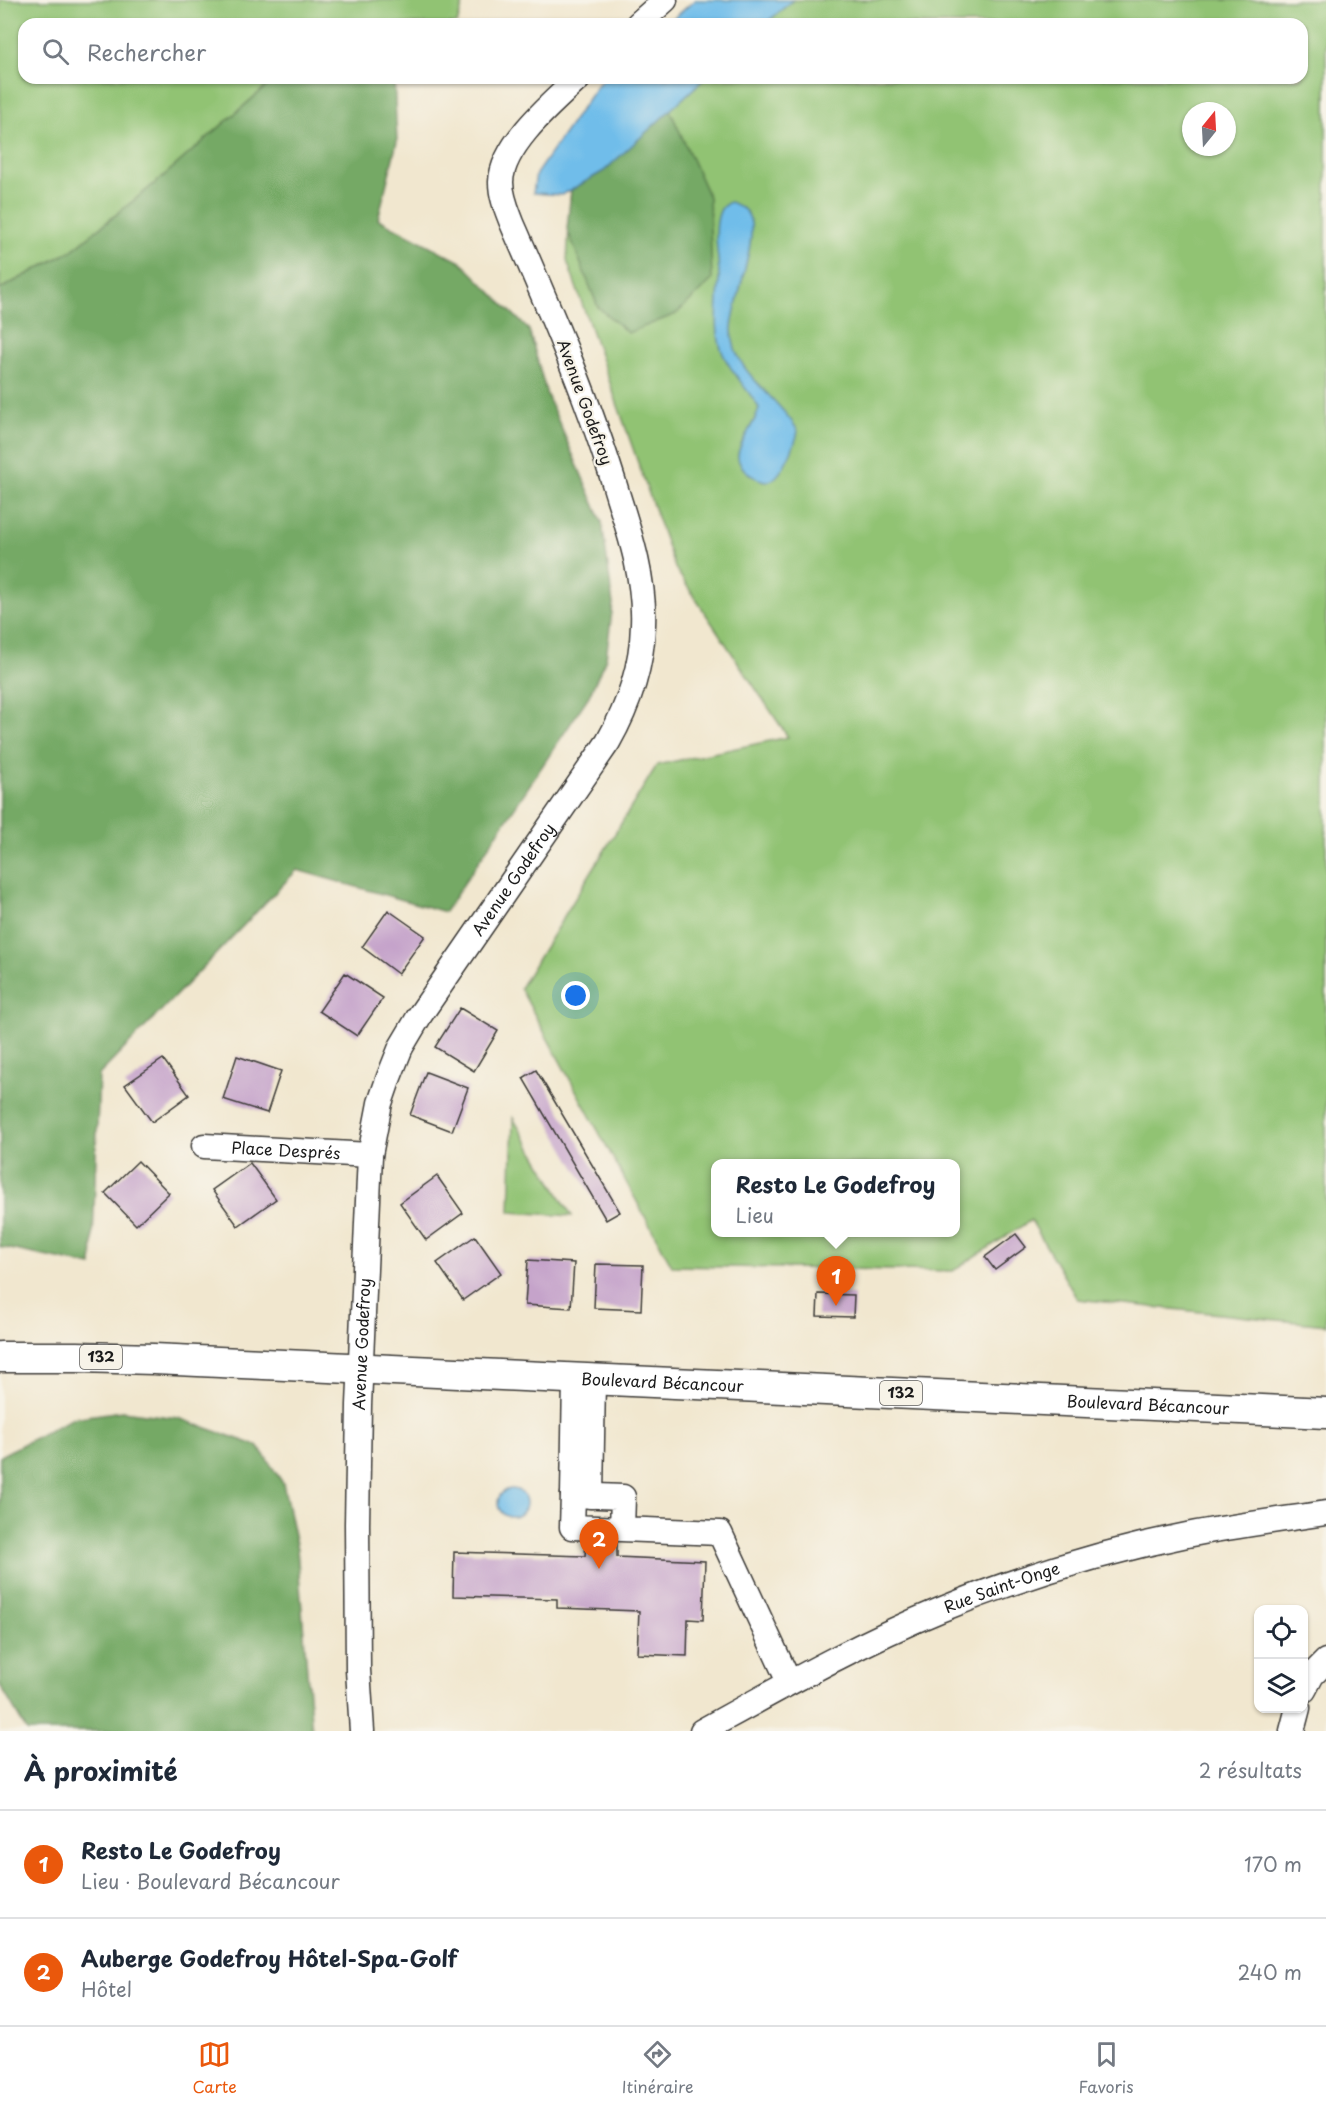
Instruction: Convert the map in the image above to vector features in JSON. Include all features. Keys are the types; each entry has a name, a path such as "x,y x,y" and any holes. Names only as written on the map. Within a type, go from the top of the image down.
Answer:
{"main road":[{"name":"Boulevard Bécancour","path":"0,1358 106,1358 1326,1413"}],"street":[{"path":"645,18 665,0"},
{"name":"Avenue Godefroy","path":"362,1731 357,1619 361,1370 370,1155 384,1090 406,1039 447,974 600,755 621,718 630,693 643,637 642,596 627,524 584,392 512,223 501,187 505,163 517,143 573,84"},
{"name":"Place Després","path":"204,1146 370,1155"},
{"path":"584,1379 582,1495 572,1527 720,1533 789,1682"},
{"path":"582,1495 623,1497 622,1529"},
{"name":"Rue Saint-Onge","path":"702,1731 789,1682 924,1616 1038,1574 1091,1558 1178,1537 1326,1513"},
{"path":"1308,1682 1326,1661"},
{"path":"1292,1731 1297,1713"}],"green space":[{"path":"0,0 464,0 459,18 18,18 18,84 269,84 159,180 71,251 0,289"},
{"path":"793,0 1326,0 1326,1325 1077,1299 1031,1220 953,1271 672,1266 520,988 657,765 788,737 675,568 567,261 571,190 604,171 698,84 1308,84 1308,18 772,18"},
{"path":"269,84 394,84 397,142 378,219 461,262 529,330 547,395 602,522 613,604 606,658 589,696 445,912 297,870 99,1075 92,1266 0,1247 0,289 71,251 159,180"},
{"path":"670,110 709,197 712,280 676,314 628,333 598,307 567,229 571,190 604,171"},
{"path":"513,1118 572,1216 510,1212"},
{"path":"122,1411 178,1418 258,1446 283,1483 297,1549 312,1731 27,1731 0,1685 0,1456 73,1418"}],"water":[{"path":"695,0 793,0 772,18 674,18"},
{"path":"598,84 698,84 604,171 562,195 533,193 536,174"},
{"path":"730,202 745,210 750,219 751,229 748,256 732,328 733,344 747,371 790,418 798,431 785,465 776,477 767,481 755,478 738,460 741,444 759,408 723,354 718,336 719,276 716,226 721,210"},
{"path":"512,1489 522,1493 526,1503 522,1513 512,1517 502,1513 498,1503 502,1493"}],"building":[{"path":"388,910 425,936 398,974 362,947"},
{"path":"345,973 383,998 357,1036 319,1011"},
{"path":"460,1008 498,1031 474,1071 435,1047"},
{"path":"237,1056 281,1071 267,1113 223,1099"},
{"path":"163,1059 189,1095 152,1122 125,1085"},
{"path":"536,1070 620,1212 606,1220 523,1078"},
{"path":"426,1072 468,1088 452,1131 410,1115"},
{"path":"138,1161 169,1193 136,1225 105,1193"},
{"path":"250,1163 276,1199 238,1226 212,1190"},
{"path":"437,1176 463,1213 426,1240 400,1203"},
{"path":"1016,1234 1026,1247 995,1270 985,1257"},
{"path":"475,1236 501,1273 463,1300 437,1263"},
{"path":"528,1260 574,1263 571,1308 525,1305"},
{"path":"596,1264 643,1265 641,1310 594,1308"},
{"path":"818,1294 854,1295 853,1317 817,1316"},
{"path":"586,1542 617,1543 617,1557 705,1561 703,1620 688,1619 687,1656 637,1654 639,1611 557,1608 557,1599 453,1596 454,1552 585,1556"}],"place":[{"name":"Resto Le Godefroy","path":"836,1306"},
{"name":"Auberge Godefroy Hôtel-Spa-Golf","path":"599,1569"}]}
